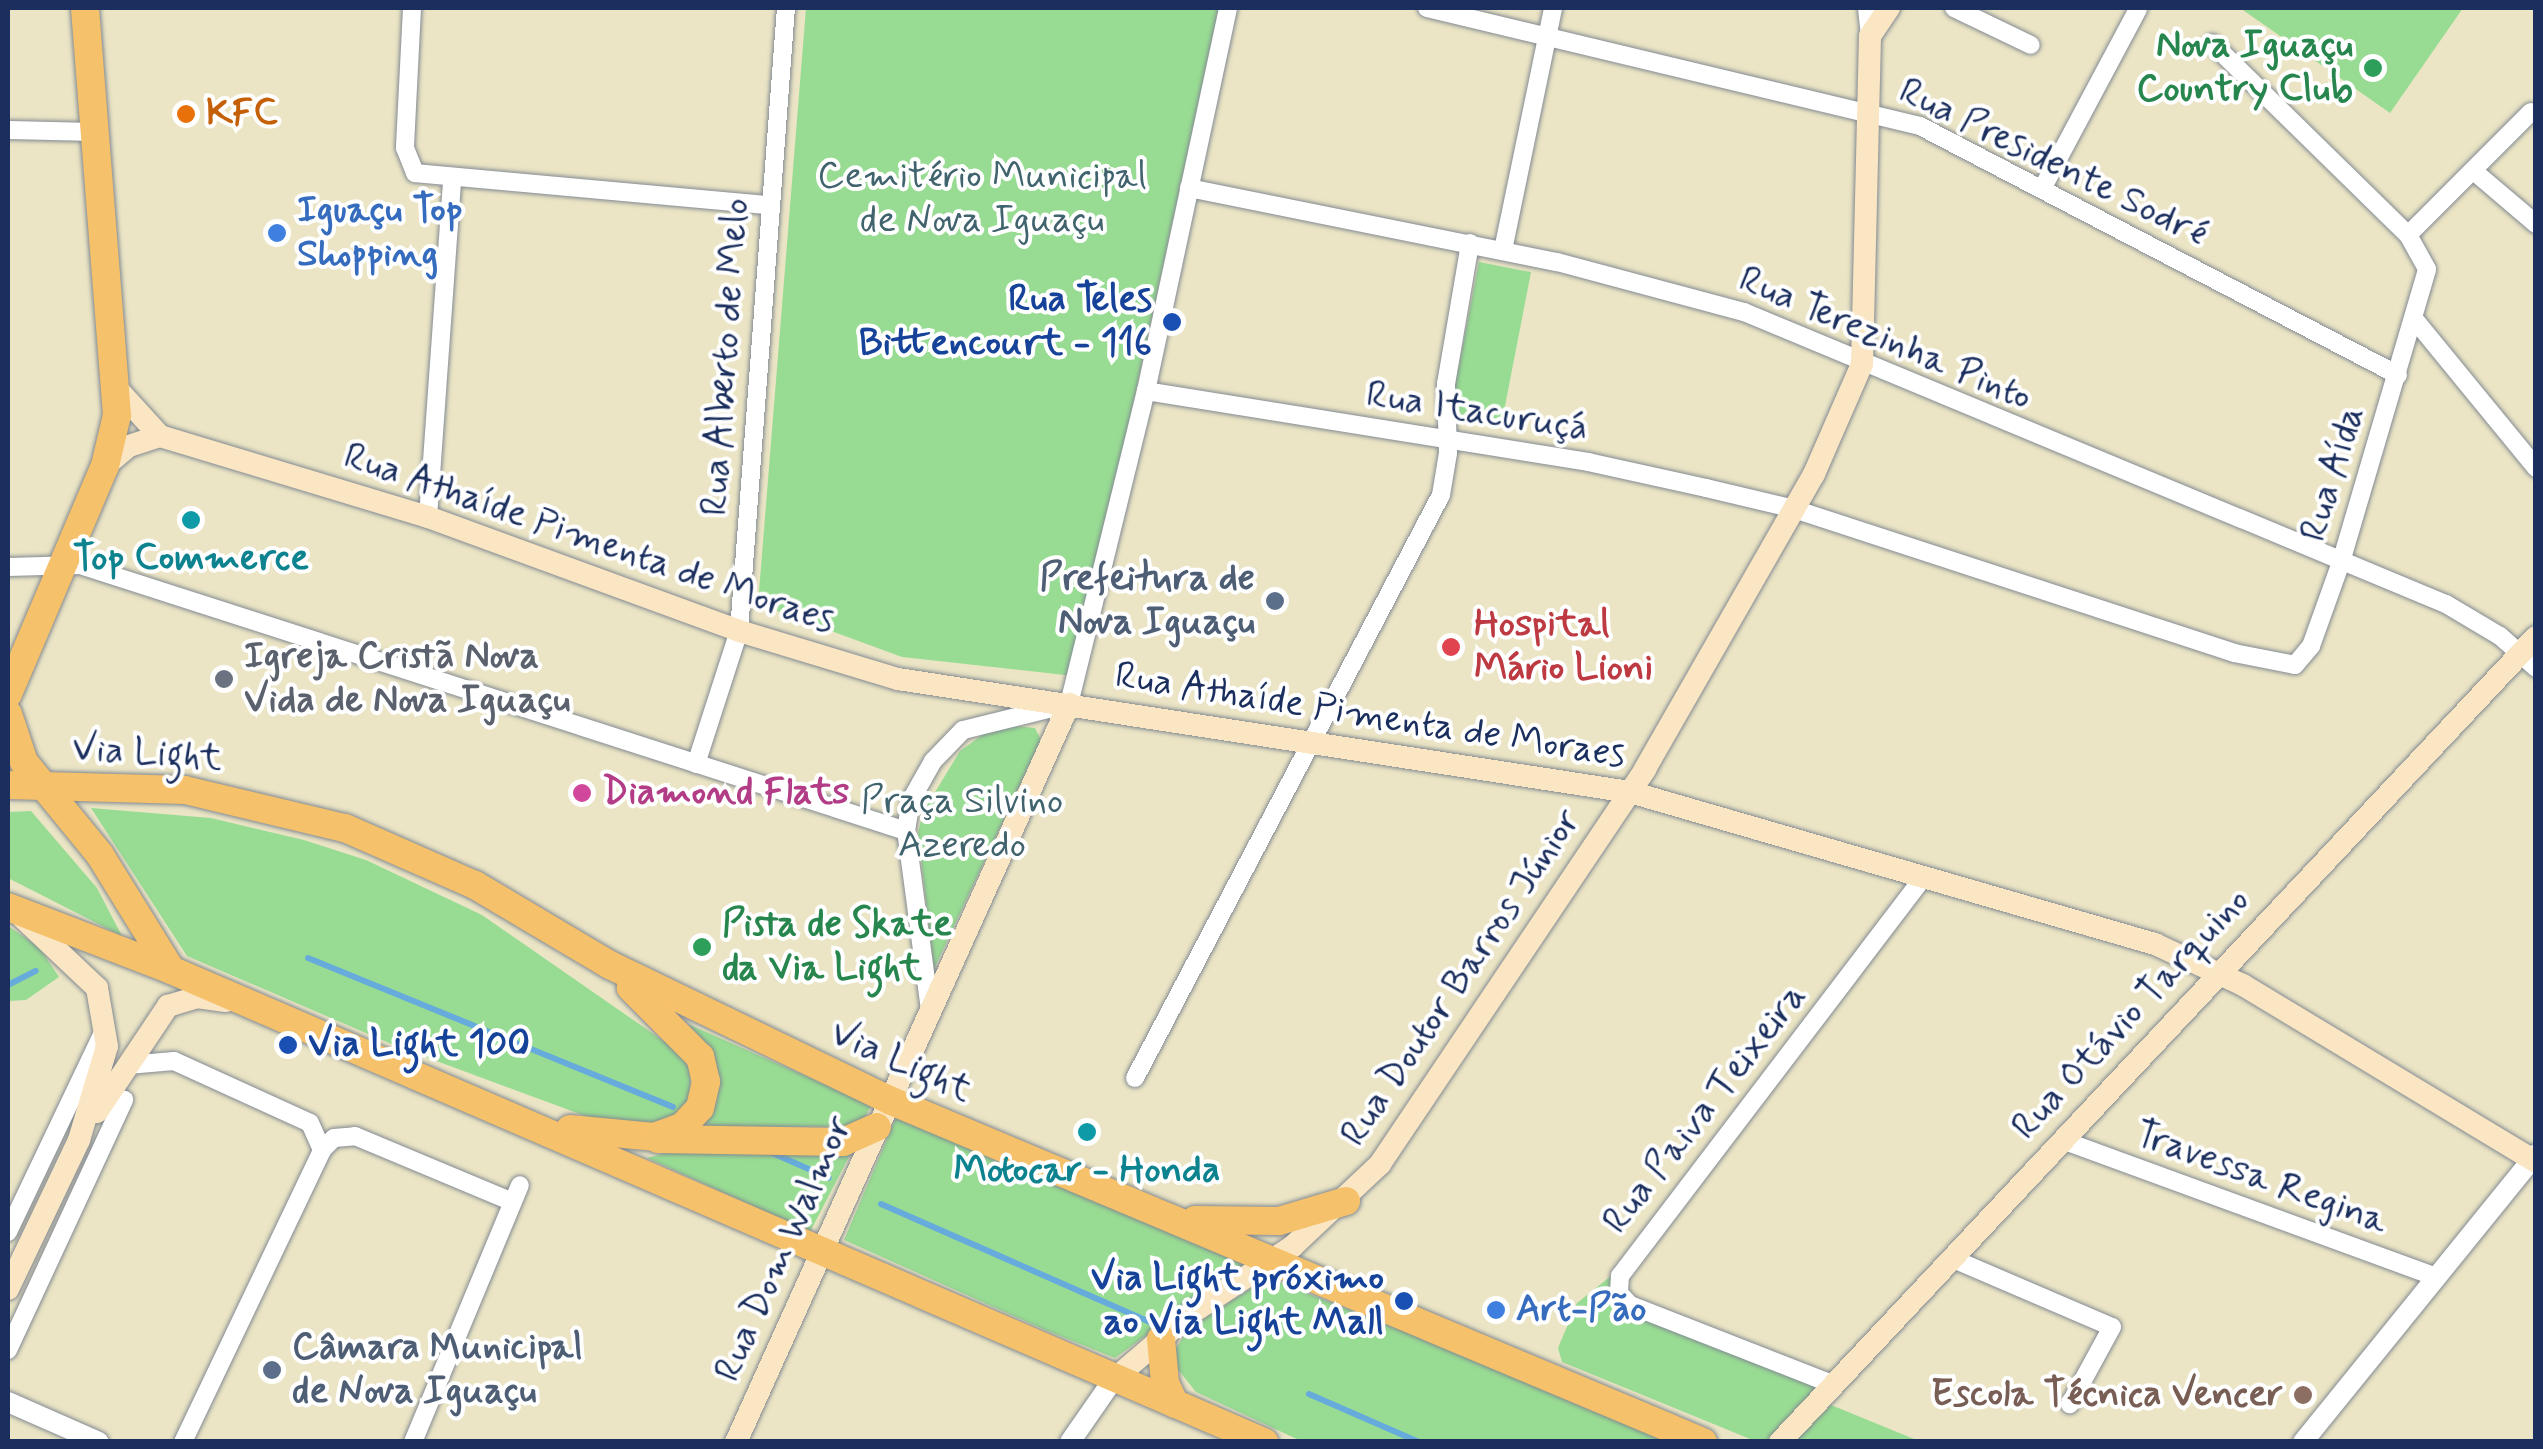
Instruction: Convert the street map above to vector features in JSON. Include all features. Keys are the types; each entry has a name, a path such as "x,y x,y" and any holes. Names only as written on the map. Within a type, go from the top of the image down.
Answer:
{"main road":[{"path":"8,694 105,466 119,391 85,8"},
{"path":"1870,36 1888,8"},
{"name":"Rua Doutor Barros Júnior","path":"1113,1380 1161,1339 1273,1267 1346,1201 1440,1083 1630,792 1794,510 1836,431 1862,364 1872,110 1870,36"},
{"path":"105,466 129,446 160,436 119,391"},
{"name":"Rua Athaíde Pimenta de Moraes","path":"160,436 428,517 739,631 926,685 1310,738 1630,792 2154,944 2220,972 2534,1158"},
{"name":"Rua Otávio Tarquino","path":"1780,1442 2220,972 2527,661 2536,636"},
{"name":"Rua Dom Walmor","path":"736,1442 1069,704"},
{"path":"8,714 17,750 100,855 171,970"},
{"name":"Via Light","path":"8,785 184,790 346,828 475,885 588,952 889,1100 1172,1217 1273,1267 1699,1440"},
{"path":"10,907 171,970 1264,1442"},
{"path":"10,907 91,980 107,1036 78,1140"},
{"path":"588,952 676,1026 704,1066 705,1092 692,1119 641,1138"},
{"path":"8,1289 78,1140 173,1003 197,997 248,1006"},
{"path":"471,1100 572,1130 641,1138 843,1142 877,1127"},
{"path":"1172,1217 1279,1221 1346,1201"},
{"path":"1161,1339 1164,1383 1175,1404"}],"street":[{"path":"412,8 405,157 414,173 769,205"},
{"name":"Rua Alberto de Melo","path":"696,764 739,631 786,8"},
{"path":"930,1011 906,831 918,785 952,738 977,723 1069,704 1146,391 1228,8"},
{"name":"Rua Presidente Sodré","path":"1427,8 1872,110 1920,126 2398,375"},
{"path":"1503,250 1553,8"},
{"path":"1867,8 1870,36"},
{"path":"1954,8 2031,45"},
{"path":"2042,189 2138,9"},
{"path":"2212,43 2408,235 2476,173 2531,112"},
{"path":"8,130 96,132"},
{"path":"2476,173 2536,224"},
{"path":"428,517 452,179"},
{"name":"Rua Terezinha Pinto","path":"1190,188 1503,250 1698,297 2446,604 2527,661"},
{"name":"Rua Aída","path":"2311,646 2341,562 2415,320 2427,269 2408,235"},
{"path":"1136,1078 1310,738 1431,520 1446,472 1446,384 1470,243"},
{"path":"2415,320 2536,468"},
{"name":"Rua Itacuruçá","path":"1146,391 1588,462 1794,510 2277,665 2295,665 2311,646"},
{"path":"8,567 63,564 906,831"},
{"name":"Rua Paiva Teixeira","path":"1832,1384 1630,1305 1618,1293 1620,1276 1924,878"},
{"path":"8,1232 107,1036"},
{"path":"128,1065 174,1060 310,1123 322,1150"},
{"path":"8,1350 124,1100"},
{"path":"183,1442 322,1150 347,1133 517,1193 412,1442"},
{"name":"Travessa Regina","path":"2062,1140 2437,1277"},
{"path":"2303,1442 2534,1158"},
{"path":"1950,1258 2112,1327 2070,1404"},
{"name":"Rua Doutor Barros Júnior","path":"1070,1442 1113,1380"},
{"path":"8,1402 99,1442"}],"green space":[{"name":"Cemitério Municipal de Nova Iguaçu","path":"806,8 1219,8 1074,676 902,657 758,604"},
{"name":"Nova Iguaçu Country Club","path":"2240,8 2463,8 2390,113"},
{"path":"1479,262 1531,272 1501,424 1449,414"},
{"name":"Praça Silvino Azeredo","path":"1014,726 1035,728 1041,740 934,969 918,833 923,812 960,751 985,733"},
{"path":"91,808 211,818 304,840 366,860 482,915 678,1051 690,1070 690,1099 680,1116 626,1131 396,1046 187,956"},
{"path":"31,811 97,888 122,936 8,878 8,812"},
{"path":"8,926 39,947 59,977 26,1000 8,1001"},
{"path":"688,1024 871,1105 861,1126 704,1128 719,1084 706,1044"},
{"path":"898,1113 1248,1261 1115,1358 1045,1330 844,1240"},
{"path":"854,1147 810,1232 647,1158 680,1149"},
{"path":"1621,1268 1611,1306 1823,1385 1775,1441 1755,1441 1562,1362 1558,1348 1577,1303"},
{"path":"1261,1282 1281,1283 1683,1441 1301,1441 1196,1392 1176,1367 1175,1350 1189,1328"},
{"path":"1831,1405 1919,1441 1794,1442"}],"waterway":[{"path":"308,958 673,1107"},
{"path":"8,985 36,971"},
{"path":"770,1152 829,1178"},
{"path":"881,1204 1157,1325"},
{"path":"1309,1394 1419,1442"}],"place":[{"name":"Nova Iguaçu Country Club","path":"2373,68"},
{"name":"KFC","path":"186,114"},
{"name":"Iguaçu Top Shopping","path":"277,233"},
{"name":"Rua Teles Bittencourt - 116","path":"1172,322"},
{"name":"Top Commerce","path":"191,520"},
{"name":"Prefeitura de Nova Iguaçu","path":"1275,601"},
{"name":"Hospital Mário Lioni","path":"1451,647"},
{"name":"Igreja Cristã Nova Vida de Nova Iguaçu","path":"224,679"},
{"name":"Diamond Flats","path":"582,793"},
{"name":"Pista de Skate da Via Light","path":"702,947"},
{"name":"Via Light 100","path":"288,1045"},
{"name":"Motocar - Honda","path":"1087,1132"},
{"name":"Via Light próximo ao Via Light Mall","path":"1404,1301"},
{"name":"Art-Pão","path":"1496,1310"},
{"name":"Câmara Municipal de Nova Iguaçu","path":"272,1370"},
{"name":"Escola Técnica Vencer","path":"2303,1395"}]}
